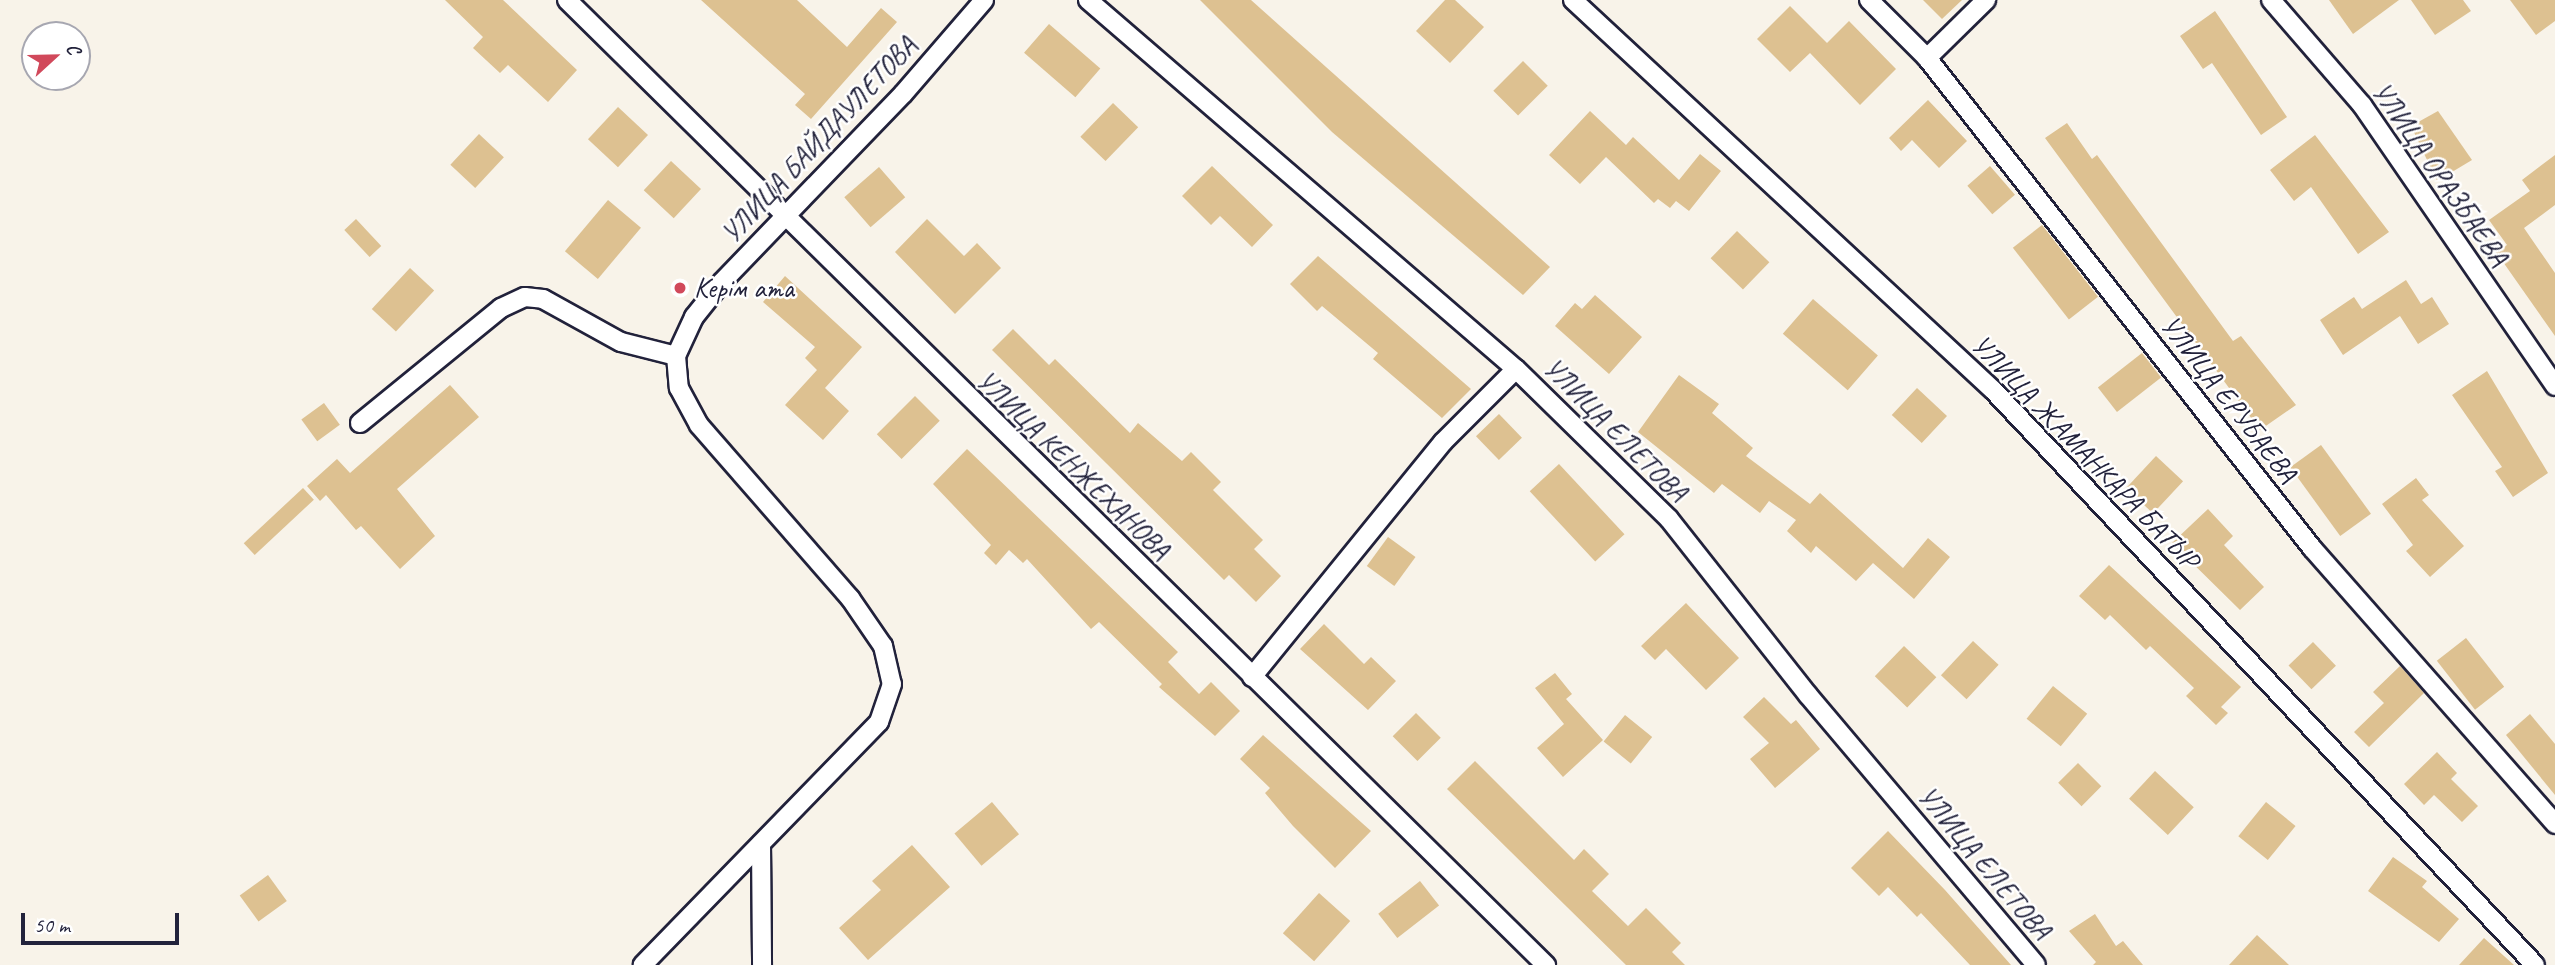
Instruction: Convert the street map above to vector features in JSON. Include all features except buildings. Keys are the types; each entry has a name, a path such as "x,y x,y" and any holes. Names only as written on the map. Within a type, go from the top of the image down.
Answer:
{"street":[{"name":"УЛИЦА КЕНЖЕХАНОВА","path":"567,0 782,217 1546,965"},
{"name":"УЛИЦА БАЙДАУЛЕТОВА","path":"676,356 694,317 782,217 903,94 984,0"},
{"name":"УЛИЦА ЕЛЕТОВА","path":"1087,0 1516,369 1669,519 1808,695 2036,965"},
{"name":"УЛИЦА ЖАМАНКАРА БАТЫР","path":"1573,0 1993,390 2535,965"},
{"name":"УЛИЦА ЕРУБАЕВА","path":"1869,0 1927,58 2312,548 2555,824"},
{"path":"1927,58 1986,0"},
{"name":"УЛИЦА ОРАЗБАЕВА","path":"2272,0 2362,105 2555,386"},
{"path":"360,423 501,308 525,297 566,312 621,342 676,356 679,388 699,425 850,598 883,646 892,684 879,722 643,965"},
{"path":"1252,677 1443,442 1516,369"},
{"path":"761,844 762,965"}],"place":[{"name":"Керім ата","path":"680,288"}]}
